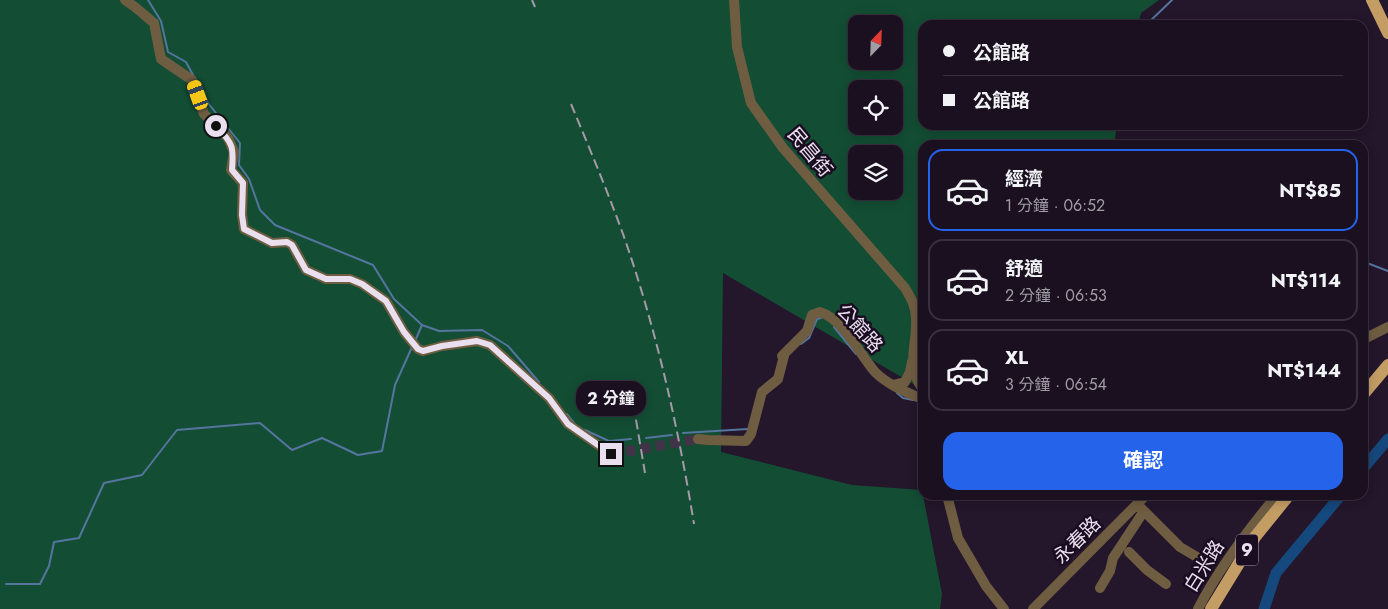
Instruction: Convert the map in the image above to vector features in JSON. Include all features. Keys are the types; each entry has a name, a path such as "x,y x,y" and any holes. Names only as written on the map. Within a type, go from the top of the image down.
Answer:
{"main road":[{"path":"1372,0 1388,33"},
{"path":"1368,389 1388,364"},
{"path":"1368,399 1388,375"},
{"name":"9","path":"1202,609 1211,591 1250,533 1277,500"},
{"name":"9","path":"1211,609 1255,537 1286,500"}],"street":[{"path":"124,0 154,23 161,60 192,80 204,114 228,138 234,152 232,170 243,183 242,215 244,229 272,243 287,242 292,245 306,270 326,279 350,279 362,284 386,301 404,332 418,349 423,351 477,341 490,345 549,398 568,424 611,454"},
{"name":"民昌街","path":"734,0 737,47 750,103 783,148 905,288 914,304 916,318 912,358 918,382"},
{"name":"公館路","path":"698,438 746,441 751,434 762,392 778,380 784,356 782,356 807,330 812,315 820,312 832,319 848,335 876,372 896,388 918,397"},
{"path":"1368,337 1388,327"},
{"path":"894,385 904,382 910,372 912,358"},
{"path":"1368,383 1388,359"},
{"path":"948,500 958,538 986,586 1004,609"},
{"name":"永春路","path":"1033,609 1141,507 1144,500"},
{"name":"白米路","path":"1198,609 1208,589 1247,531 1273,500"},
{"path":"1100,588 1110,571 1113,558 1141,507 1180,547 1207,563"},
{"path":"1129,552 1146,570 1166,584"}],"green space":[{"path":"0,0 1159,0 1141,13 1139,20 918,20 918,130 1116,130 1115,140 918,140 918,387 723,273 721,452 852,485 918,490 918,500 924,500 942,594 940,609 0,609"}],"waterway":[{"path":"148,0 161,21 168,52 186,62 193,75"},
{"path":"1151,20 1172,0"},
{"path":"200,88 208,103 240,143 239,165 249,179 260,210 275,225 373,265 394,299 422,325"},
{"path":"1368,263 1388,271"},
{"path":"801,344 809,338 817,319 821,318"},
{"path":"415,341 422,325 439,331 482,330 508,346 539,382"},
{"path":"834,327 856,354"},
{"path":"6,584 40,584 49,566 54,542 79,538 104,483 142,475 177,430 260,423 292,450 322,438 358,455 382,451 395,385 412,347"},
{"path":"897,393 903,398 913,400"},
{"path":"567,414 575,424"},
{"path":"683,433 748,429"},
{"path":"585,430 609,441 631,439"},
{"path":"646,438 672,435"},
{"path":"1368,463 1388,439"},
{"path":"1264,609 1276,573 1337,500"}],"tunnel":[{"path":"611,454 698,439"}],"railway":[{"path":"532,0 535,7"},
{"path":"571,104 617,218 646,305 673,414 694,524"},
{"path":"631,390 645,473"}],"route":[{"path":"216,126 228,138 234,152 232,170 243,183 242,215 244,229 272,243 287,242 292,245 306,270 326,279 350,279 362,284 386,301 404,332 418,349 423,351 477,341 490,345 549,398 568,424 611,454"}]}
